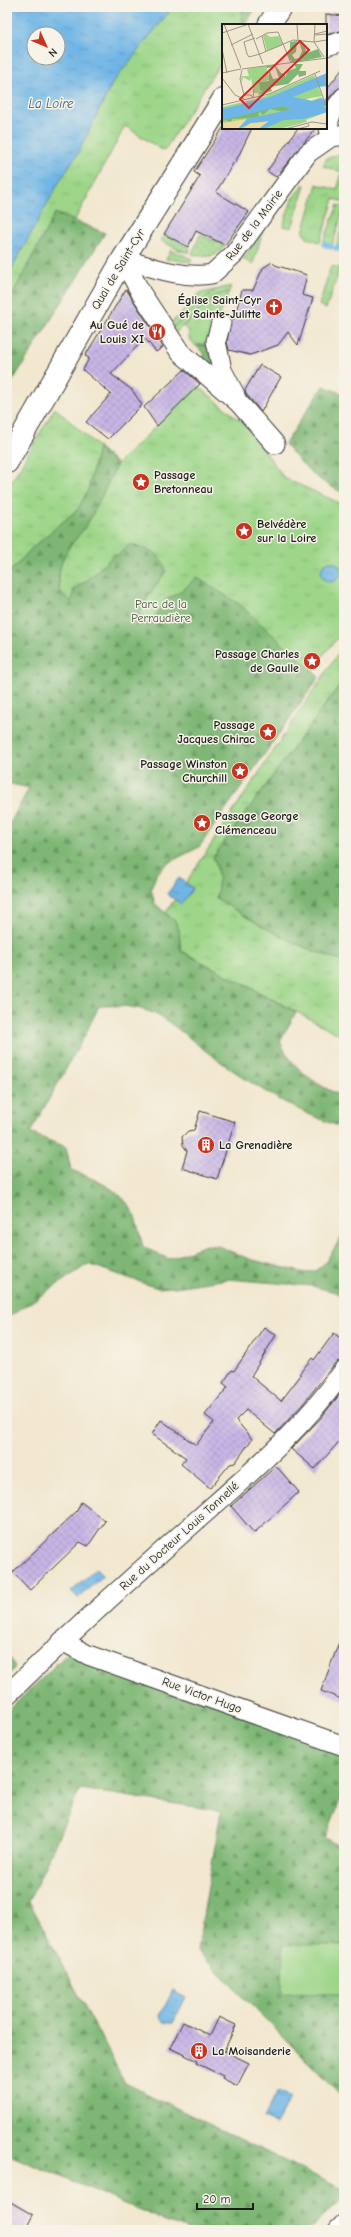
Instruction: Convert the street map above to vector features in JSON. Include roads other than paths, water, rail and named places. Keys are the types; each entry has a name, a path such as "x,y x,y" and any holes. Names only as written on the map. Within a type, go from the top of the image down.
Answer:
{"main road":[{"path":"270,24 280,7"},
{"name":"Quai de Saint-Cyr","path":"7,462 123,259 222,103"}],"street":[{"path":"327,46 344,41"},
{"path":"337,136 327,125 329,119 344,97"},
{"name":"Rue de la Mairie","path":"123,259 155,269 190,275 212,274 234,254 301,161 316,147 337,136"},
{"path":"123,259 141,293 180,352 238,402 275,444"},
{"path":"221,323 216,341 221,363 238,402"},
{"name":"Rue du Docteur Louis Tonnellé","path":"7,1695 62,1641 276,1450 335,1383 344,1370"},
{"name":"Rue Victor Hugo","path":"62,1641 88,1654 344,1746"},
{"path":"338,2230 344,2224"}],"water":[{"name":"La Loire","path":"7,7 173,7 113,82 78,153 62,177 7,277"},
{"path":"327,562 335,562 341,568 341,576 335,582 327,582 321,576 321,568"},
{"path":"179,878 193,888 181,904 167,894"},
{"path":"96,1569 103,1576 78,1598 71,1591"},
{"path":"173,1990 186,1997 173,2023 165,2023 160,2016"},
{"path":"277,2091 290,2097 276,2125 263,2119"}],"waterway":[{"path":"324,244 331,247"},
{"path":"336,248 344,250"}],"place":[{"name":"Église Saint-Cyr et Sainte-Julitte","path":"274,307"},
{"name":"Au Gué de Louis XI","path":"157,332"},
{"name":"Passage Bretonneau","path":"141,482"},
{"name":"Belvédère sur la Loire","path":"244,531"},
{"name":"Passage Charles de Gaulle","path":"312,661"},
{"name":"Passage Jacques Chirac","path":"268,732"},
{"name":"Passage Winston Churchill","path":"240,771"},
{"name":"Passage George Clémenceau","path":"202,823"},
{"name":"La Grenadière","path":"206,1145"},
{"name":"La Moisanderie","path":"199,2051"}],"park label":[{"name":"Parc de la Perraudière","path":"161,611"}]}
